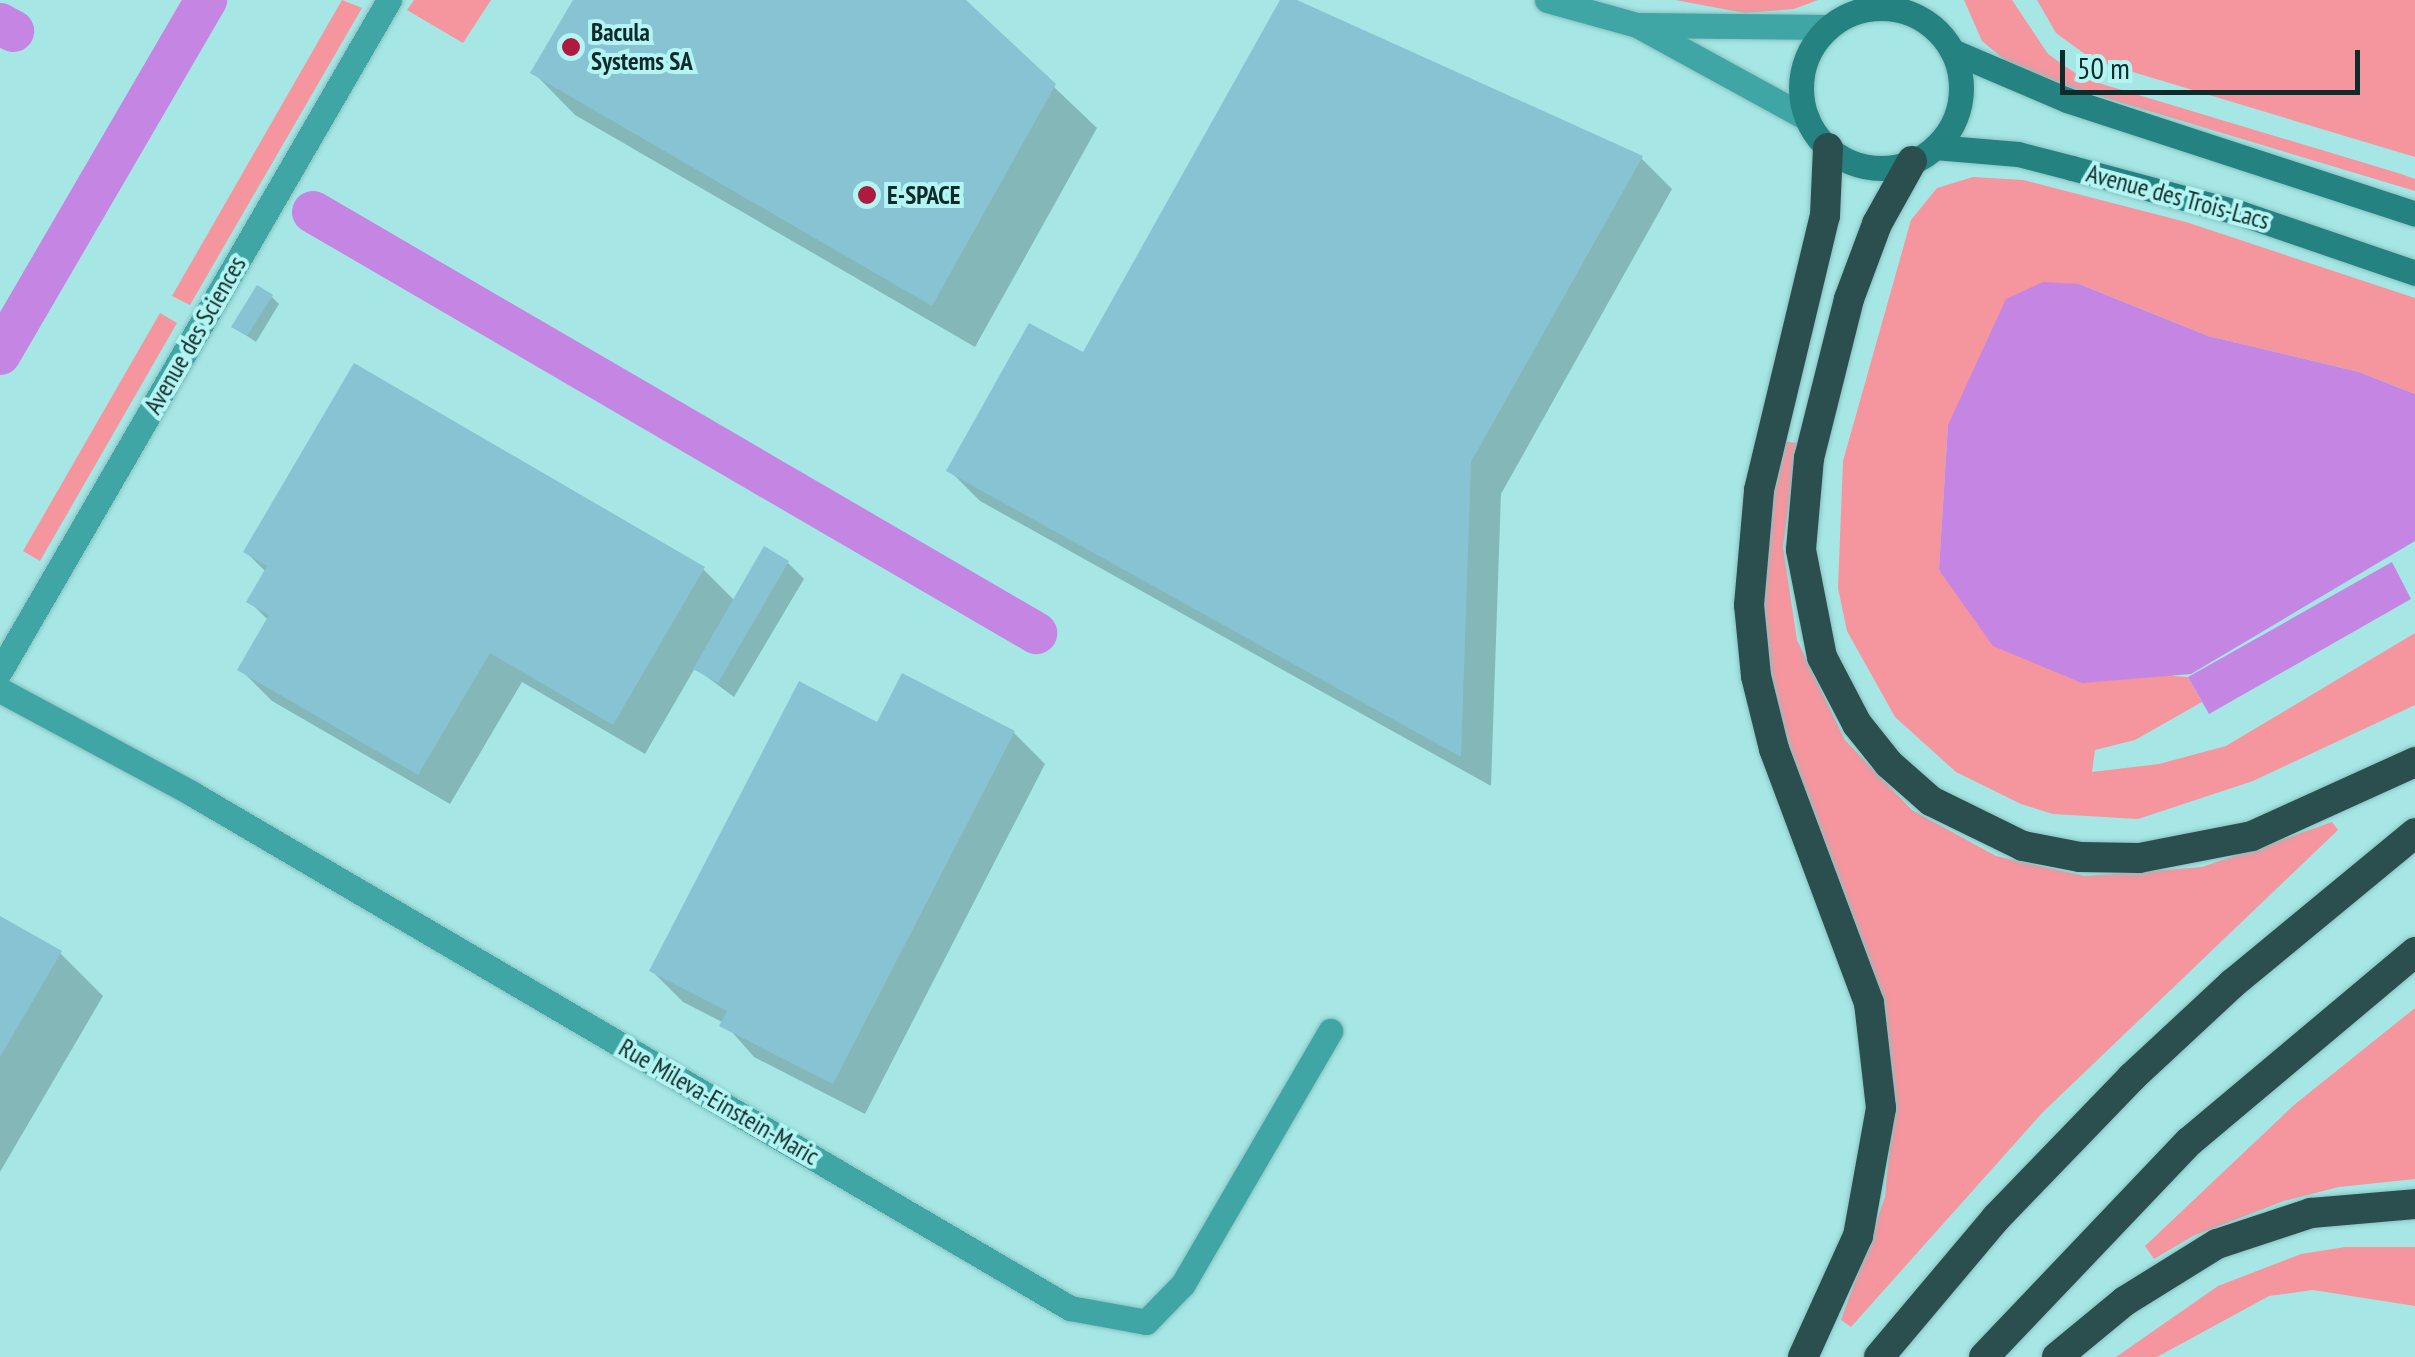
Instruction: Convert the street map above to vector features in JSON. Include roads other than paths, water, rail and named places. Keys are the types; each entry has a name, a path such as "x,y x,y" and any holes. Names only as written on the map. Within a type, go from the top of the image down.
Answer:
{"highway":[{"path":"1803,1357 1858,1236 1880,1108 1876,1036 1860,968 1774,749 1756,676 1749,606 1759,490 1822,231 1828,148"},
{"path":"1924,154 1876,224 1849,299 1808,458 1801,550 1822,657 1856,724 1890,764 1931,800 2023,846 2080,857 2139,858 2252,836 2415,762"},
{"path":"1879,1357 1996,1218 2132,1077 2232,984 2415,833"},
{"path":"1984,1357 2190,1141 2415,952"},
{"path":"2057,1357 2125,1301 2217,1244 2311,1212 2415,1204"}],"main road":[{"path":"1828,148 1807,118 1802,99 1806,59 1829,27 1864,9 1903,10 1923,19 1952,51 1960,70 1958,112 1924,154"},
{"path":"1952,51 2080,104 2415,214"},
{"name":"Avenue des Trois-Lacs","path":"1828,148 1877,168 1924,154 2054,163 2240,213 2415,272"}],"street":[{"name":"Avenue des Sciences","path":"0,671 390,0"},
{"path":"1547,0 1638,25 1807,118"},
{"path":"1638,25 1829,27"},
{"name":"Rue Mileva-Einstein-Maric","path":"0,690 191,793 1070,1308 1146,1322 1183,1284 1330,1032"}],"waterway":[{"path":"0,354 206,0"},
{"path":"0,24 13,31"},
{"path":"313,212 1036,633"}],"place":[{"name":"Bacula Systems SA","path":"571,47"},
{"name":"E-SPACE","path":"867,195"}]}
